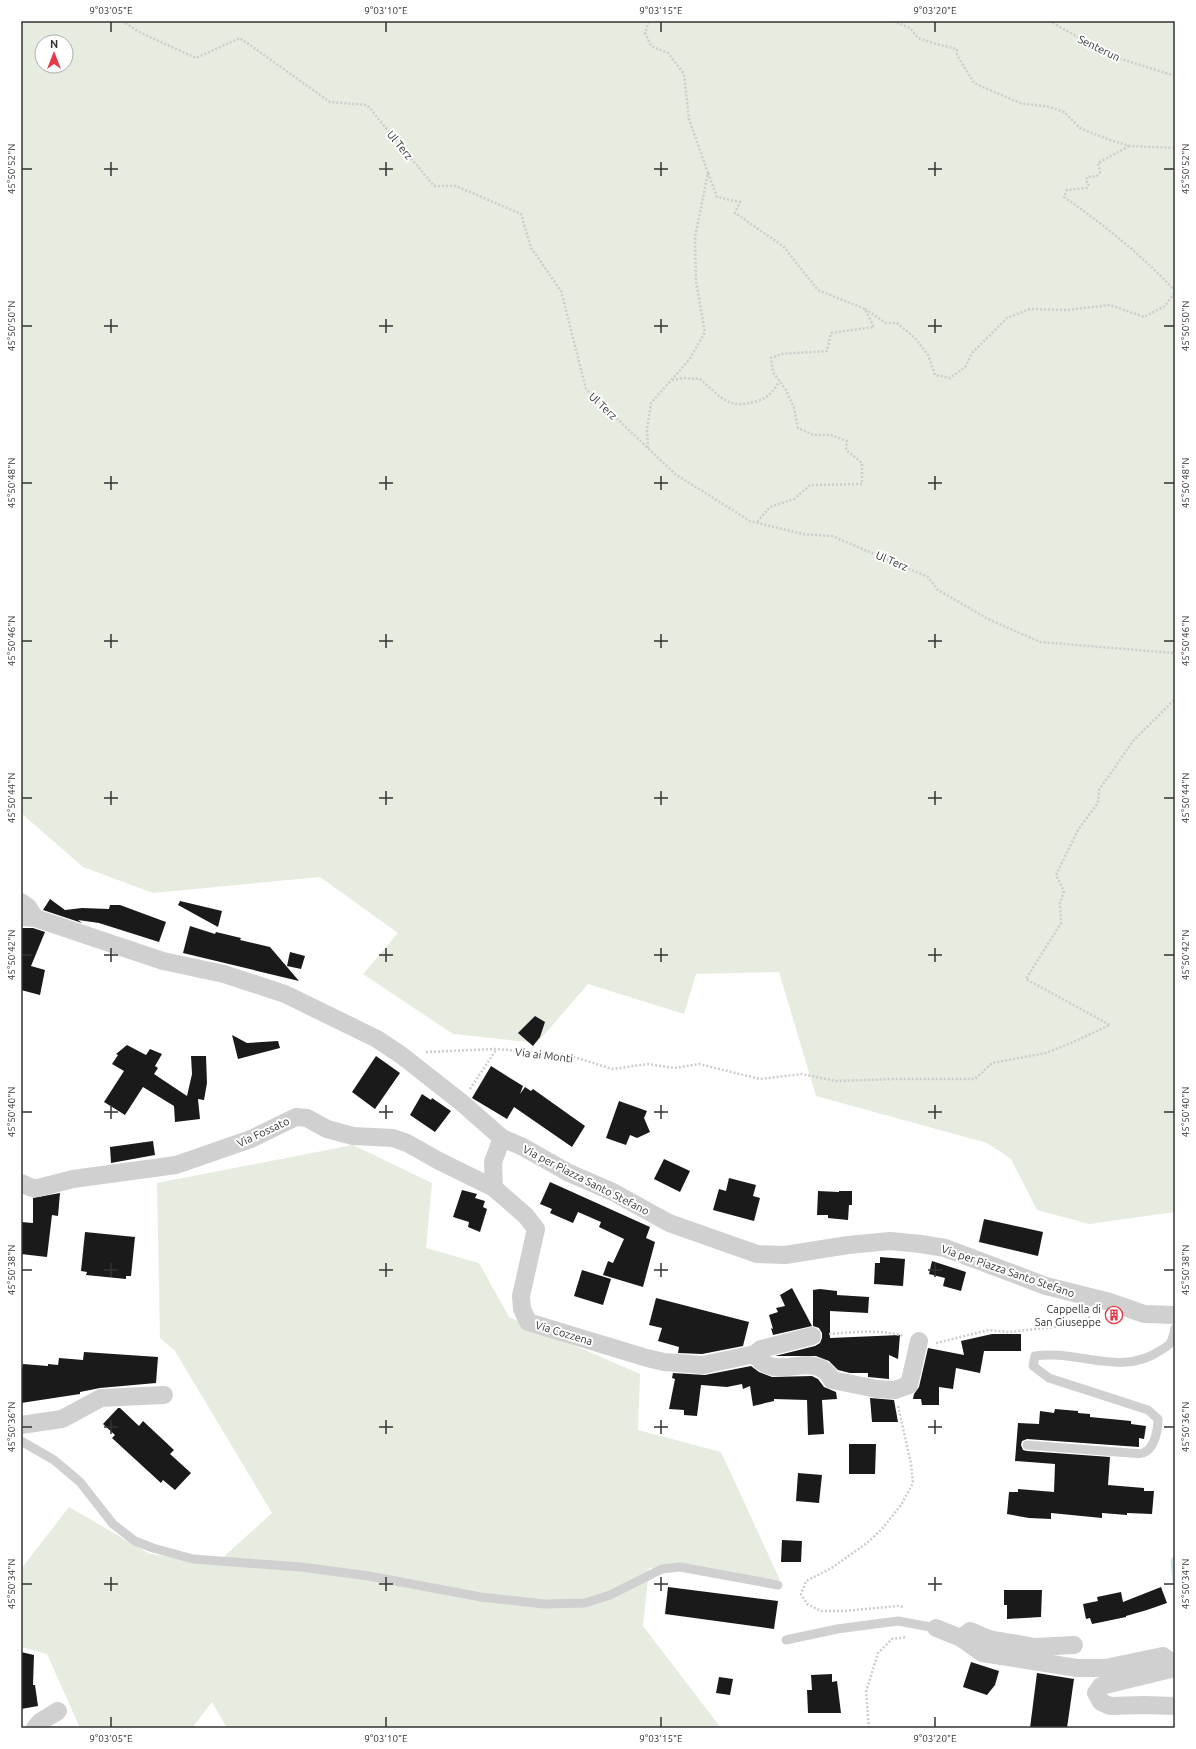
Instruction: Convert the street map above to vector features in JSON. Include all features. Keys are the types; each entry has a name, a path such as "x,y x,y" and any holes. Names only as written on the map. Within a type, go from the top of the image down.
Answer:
{"street":[{"path":"21,902 28,907 28,918"},
{"name":"Via per Piazza Santo Stefano","path":"28,918 164,961 224,974 284,994 377,1039 401,1054 461,1102 502,1138 523,1147 569,1173 613,1192 669,1223 757,1254 785,1255 848,1245 890,1241 921,1244 945,1248 1046,1286 1110,1302 1144,1314 1175,1315"},
{"name":"Via Fossato","path":"21,1183 32,1188 38,1188 73,1179 176,1165 251,1139 296,1116 307,1118 328,1129 353,1136 393,1138 407,1143 439,1161 494,1188"},
{"path":"494,1188 493,1162 502,1138"},
{"name":"Via Cozzena","path":"494,1188 526,1216 536,1229 521,1296 522,1309 528,1322 664,1362 703,1365 755,1354"},
{"path":"812,1336 761,1349 755,1354 760,1362 772,1368 811,1364 828,1372 832,1380 877,1389 895,1390 909,1385 919,1341"},
{"path":"21,1425 62,1419 101,1398 164,1395"},
{"path":"936,1628 961,1638 982,1653 1077,1668 1105,1668 1163,1656 1170,1661 1171,1669 1101,1686 1096,1693 1100,1702 1110,1706 1175,1706"},
{"path":"961,1638 970,1631 989,1639 1035,1647 1074,1645"},
{"path":"35,1728 40,1722 58,1711"}],"lane":[{"path":"1026,1445 1130,1453 1144,1452 1151,1448 1158,1428 1158,1419 1148,1410 1049,1378 1034,1366 1035,1356 1049,1353 1109,1363 1135,1360 1153,1356 1170,1344 1175,1328"},
{"path":"21,1441 54,1460 80,1482 113,1524 135,1541 153,1548 193,1559 301,1567 369,1576 481,1597 544,1604 585,1602 610,1595 662,1568 680,1567 778,1585"},
{"path":"786,1640 837,1629 898,1621 936,1628"}],"path":[{"name":"Ul Terz","path":"122,21 141,33 196,58 240,38 330,102 367,105 434,186 456,186 521,214 531,248 561,291 586,389 675,474 750,521 803,534 832,536 928,577 938,590 944,594 988,619 1040,642 1174,653 1175,651"},
{"path":"649,21 645,33 651,46 668,53 684,74 689,119 717,197 740,202 735,213 783,246 818,290 864,309 886,323 897,323 915,338 928,354 935,375 950,378 966,366 972,353 1007,318 1030,309 1067,310 1110,305 1144,317 1165,306 1175,292 1116,234 1064,197 1068,190 1087,188 1089,184 1086,181 1088,177 1097,176 1100,172 1098,163 1130,146"},
{"path":"893,21 910,28 918,38 957,49 956,54 974,83 1020,103 1050,107 1064,112 1080,128 1110,140 1130,146 1175,148"},
{"name":"Senterun","path":"1049,21 1112,56 1175,76"},
{"path":"648,448 647,429 651,403 689,360 705,332 696,282 695,237 708,173"},
{"path":"757,522 770,506 794,499 810,485 862,484 862,463 846,450 847,441 831,435 813,435 798,428 794,408 786,390 772,372 771,358 782,354 827,351 831,333 874,326 864,309"},
{"path":"672,381 683,378 700,379 718,395 733,404 745,405 760,400 774,391 779,381"},
{"name":"Via ai Monti","path":"435,1051 496,1049 568,1055 612,1069 648,1064 674,1068 699,1064 760,1079 802,1074 836,1081 974,1079 992,1063 1046,1053 1071,1044 1110,1024 1026,979 1061,923 1060,903 1064,891 1056,875 1078,830 1098,804 1099,790 1133,741 1175,699"},
{"path":"461,1102 496,1049"},
{"path":"812,1336 872,1331 890,1332 934,1344 989,1330 1009,1332 1073,1325 1106,1309 1110,1302"},
{"path":"895,1390 911,1464 913,1483 901,1505 882,1529 867,1543 836,1565 806,1581 801,1594 807,1604 821,1611 844,1611 898,1606 904,1608"},
{"path":"869,1728 866,1692 878,1653 892,1639 914,1637"}],"shaded area":[{"path":"21,21 1175,21 1175,1212 1089,1224 1037,1210 1011,1159 987,1143 816,1096 779,972 696,974 684,1014 588,984 537,1043 453,1034 363,974 398,933 320,877 153,893 83,867 21,813"},
{"path":"353,1145 432,1183 426,1248 479,1263 509,1317 640,1374 638,1430 721,1452 780,1580 649,1568 643,1626 721,1728 227,1728 212,1702 192,1728 80,1728 47,1654 21,1647 21,1569 69,1507 150,1554 218,1562 272,1513 175,1351 160,1338 157,1183"}],"building":[{"path":"50,899 65,910 82,908 109,909 110,905 120,905 166,922 159,942 99,923 78,920 82,923 43,910"},
{"path":"180,901 222,911 218,927 178,905"},
{"path":"190,926 215,934 216,932 241,938 240,940 270,947 299,981 183,953"},
{"path":"21,928 33,928 45,932 31,966 45,970 40,995 21,990"},
{"path":"290,952 305,956 301,969 287,966"},
{"path":"535,1016 545,1022 540,1037 533,1046 518,1033"},
{"path":"232,1035 247,1043 278,1041 280,1048 238,1059"},
{"path":"127,1045 146,1055 150,1049 162,1054 155,1066 158,1068 154,1074 187,1096 192,1074 191,1056 206,1056 207,1083 204,1100 198,1099 200,1119 175,1122 174,1106 143,1087 125,1115 104,1102 124,1071 112,1064 118,1055 116,1054"},
{"path":"376,1056 400,1073 375,1109 352,1092"},
{"path":"491,1066 523,1086 520,1094 525,1087 531,1091 533,1089 585,1126 572,1147 514,1107 507,1119 472,1098"},
{"path":"422,1094 431,1100 432,1098 451,1111 435,1132 410,1115"},
{"path":"619,1101 647,1111 644,1118 650,1132 637,1138 630,1135 626,1145 606,1138"},
{"path":"153,1141 155,1155 111,1163 110,1147"},
{"path":"664,1159 690,1171 680,1192 654,1179"},
{"path":"729,1178 756,1185 753,1196 760,1198 754,1221 713,1210 719,1189 726,1191"},
{"path":"550,1182 650,1227 646,1238 655,1242 643,1287 603,1275 608,1261 613,1263 624,1239 599,1227 601,1222 578,1212 573,1223 550,1213 552,1209 540,1204"},
{"path":"462,1190 477,1194 475,1198 485,1201 483,1207 487,1209 480,1232 468,1227 469,1222 453,1217"},
{"path":"818,1191 852,1191 852,1205 849,1205 848,1220 828,1218 828,1215 817,1215"},
{"path":"60,1193 58,1216 52,1215 47,1257 21,1254 21,1222 33,1223 33,1198"},
{"path":"984,1219 1043,1232 1038,1256 979,1242"},
{"path":"85,1232 135,1237 131,1276 126,1276 126,1279 86,1275 87,1272 81,1271"},
{"path":"880,1257 905,1259 903,1286 874,1284 875,1263 880,1263"},
{"path":"932,1261 966,1272 961,1291 943,1286 945,1278 929,1274"},
{"path":"582,1270 611,1279 603,1305 574,1296"},
{"path":"792,1288 812,1326 773,1335 769,1315 778,1312 776,1308 785,1306 780,1295"},
{"path":"820,1289 837,1291 837,1295 869,1297 868,1313 830,1311 830,1338 900,1335 898,1359 889,1355 889,1379 868,1377 868,1373 850,1373 838,1370 829,1361 816,1356 775,1356 815,1346 820,1343 822,1333 819,1328 813,1326 813,1290"},
{"path":"656,1298 749,1322 743,1346 702,1354 678,1353 679,1347 658,1341 662,1328 649,1325"},
{"path":"992,1334 1021,1334 1021,1351 984,1351 980,1373 956,1368 953,1389 939,1387 939,1405 922,1405 921,1399 913,1399 914,1394 919,1387 928,1348 964,1355 961,1341"},
{"path":"84,1352 158,1357 156,1383 100,1388 80,1392 80,1394 21,1403 21,1372 23,1364 48,1366 48,1364 58,1365 59,1358 83,1360"},
{"path":"751,1366 759,1372 772,1377 812,1376 818,1379 824,1387 836,1392 837,1399 822,1400 824,1434 808,1435 807,1400 774,1399 774,1401 753,1406 750,1386 743,1389 742,1384 727,1387 701,1385 697,1416 684,1415 684,1410 669,1409 675,1379 672,1378 673,1373 705,1375"},
{"path":"870,1398 894,1400 898,1422 872,1422"},
{"path":"118,1408 120,1408 139,1426 143,1421 174,1450 170,1454 191,1473 175,1490 163,1480 161,1483 112,1438 115,1435 103,1424"},
{"path":"1055,1409 1078,1411 1078,1413 1090,1414 1090,1417 1131,1421 1131,1424 1146,1426 1144,1439 1139,1438 1139,1447 1027,1439 1022,1441 1021,1445 1023,1450 1027,1451 1110,1457 1108,1485 1144,1488 1144,1491 1154,1491 1152,1514 1127,1513 1127,1515 1102,1513 1102,1518 1051,1513 1051,1519 1029,1518 1007,1514 1009,1492 1018,1492 1018,1489 1054,1492 1055,1464 1015,1461 1018,1423 1039,1424 1040,1411 1054,1413"},
{"path":"849,1444 876,1444 875,1474 849,1474"},
{"path":"798,1473 822,1475 819,1503 796,1501"},
{"path":"782,1540 802,1541 801,1562 781,1562"},
{"path":"668,1587 778,1601 774,1629 665,1614"},
{"path":"1161,1587 1167,1603 1126,1617 1092,1624 1090,1618 1086,1619 1083,1604 1098,1601 1097,1597 1121,1592 1123,1602"},
{"path":"1004,1590 1042,1590 1041,1617 1007,1619 1007,1605 1004,1605"},
{"path":"21,1652 34,1655 33,1685 35,1685 38,1706 21,1709"},
{"path":"971,1662 999,1671 995,1685 987,1695 963,1687"},
{"path":"1037,1673 1074,1679 1067,1728 1030,1728"},
{"path":"832,1674 832,1682 837,1681 841,1713 808,1713 807,1690 812,1690 811,1675"},
{"path":"719,1677 733,1679 730,1695 716,1693"}],"waterway":[{"path":"1175,1558 1173,1561 1175,1582"}],"place":[{"name":"Cappella di San Giuseppe","path":"1114,1315"}]}
